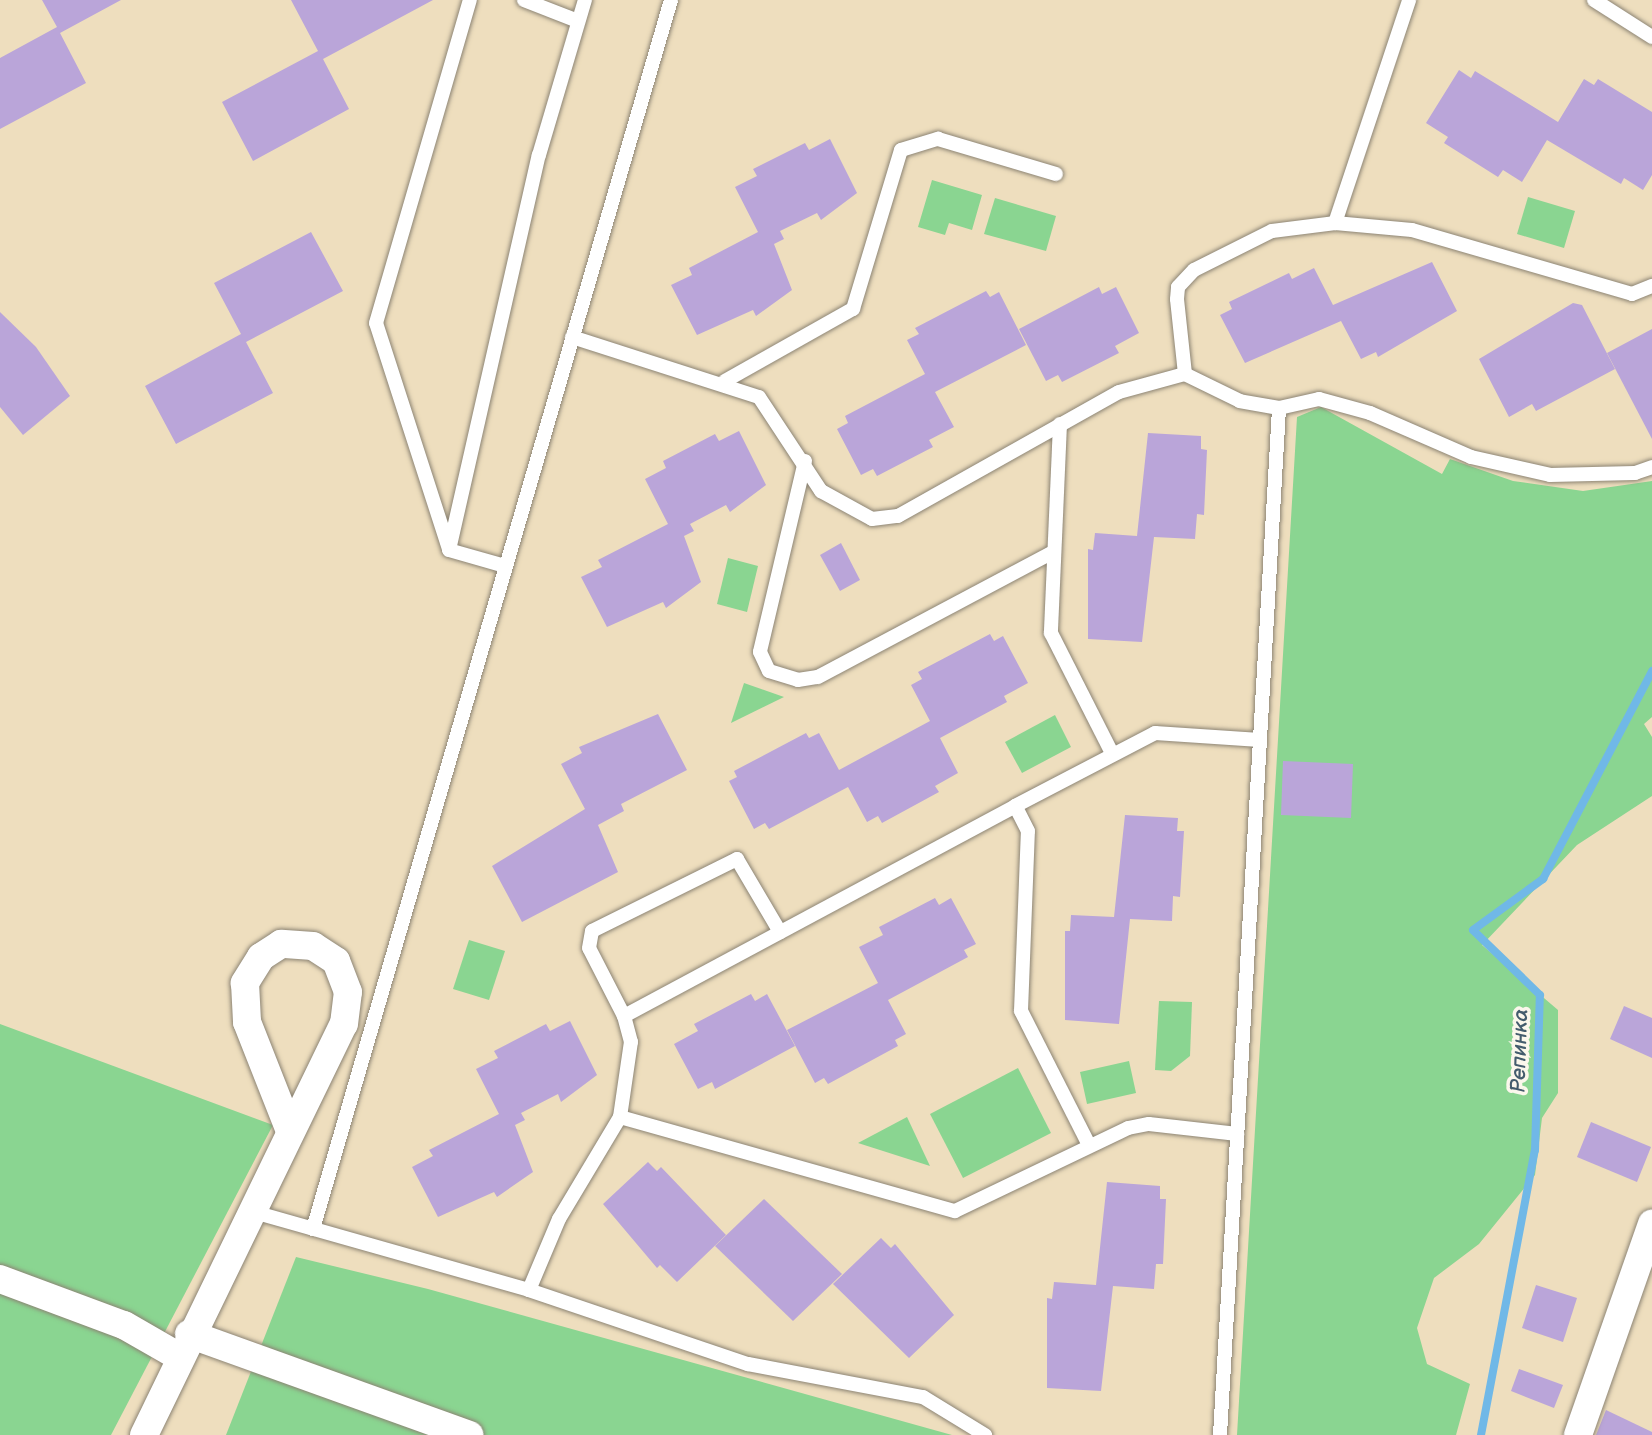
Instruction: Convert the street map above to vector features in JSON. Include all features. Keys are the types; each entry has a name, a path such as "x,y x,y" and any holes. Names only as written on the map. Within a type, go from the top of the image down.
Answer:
{"street":[{"path":"144,1435 183,1345 248,1210 290,1131 344,1024 348,992 336,961 313,946 281,944 261,957 245,983 247,1022 290,1131"},
{"path":"1578,1435 1652,1223"},
{"path":"0,1279 183,1345 469,1435"}],"lane":[{"path":"449,550 376,323 470,0"},
{"path":"524,0 578,21"},
{"path":"449,550 539,155 585,0"},
{"path":"313,1229 671,0"},
{"path":"1335,223 1409,0"},
{"path":"1594,0 1652,37"},
{"path":"725,381 853,309 901,150 938,139 1056,174"},
{"path":"1185,374 1177,299 1185,276 1272,231 1335,223 1412,230 1632,294 1652,286"},
{"path":"572,337 725,381 759,397 805,461 821,491 844,509 885,518 1119,392 1185,374 1240,401 1279,408 1319,399 1370,413 1471,457 1550,475 1635,473 1652,467"},
{"path":"1220,1435 1279,408"},
{"path":"1060,424 1051,634 1112,754"},
{"path":"805,461 760,652 769,671 818,677 1053,552"},
{"path":"449,550 506,566"},
{"path":"624,1016 1155,733 1260,740"},
{"path":"1015,806 1028,831 1021,1011 1088,1143"},
{"path":"529,1290 559,1219 620,1117 631,1042 624,1016 589,948 592,931 737,859 780,932"},
{"path":"620,1117 955,1211 1088,1143 1149,1124 1237,1134"},
{"path":"248,1210 529,1290 748,1364 923,1397 956,1411 985,1435"}],"green space":[{"path":"932,180 982,195 972,230 949,223 945,235 918,227"},
{"path":"1528,197 1575,211 1564,248 1517,234"},
{"path":"995,198 1056,216 1046,251 984,234"},
{"path":"1321,407 1442,474 1450,459 1513,481 1583,491 1652,481 1652,717 1644,724 1652,737 1652,796 1577,845 1482,945 1558,1010 1558,1093 1542,1118 1535,1175 1479,1244 1434,1278 1417,1328 1427,1364 1470,1384 1456,1435 1237,1435 1297,417"},
{"path":"728,558 758,566 747,612 717,604"},
{"path":"744,683 784,697 731,723"},
{"path":"1055,715 1071,747 1022,773 1005,742"},
{"path":"469,940 505,951 489,1000 453,989"},
{"path":"1159,1001 1192,1002 1190,1056 1171,1071 1155,1070"},
{"path":"0,1024 273,1125 111,1435 0,1435"},
{"path":"1129,1061 1136,1093 1087,1104 1080,1072"},
{"path":"1018,1068 1051,1133 963,1178 930,1114"},
{"path":"907,1117 930,1166 858,1143"},
{"path":"296,1257 428,1289 952,1435 226,1435"}],"building":[{"path":"42,0 121,0 60,33 86,83 0,129 0,58 57,27"},
{"path":"291,0 433,0 323,59 349,109 253,161 222,102 318,51"},
{"path":"1459,70 1471,78 1475,71 1558,122 1584,79 1594,85 1598,79 1652,112 1652,175 1643,190 1624,178 1621,184 1547,140 1522,182 1503,170 1498,177 1444,143 1448,137 1426,123"},
{"path":"830,139 857,193 821,220 817,213 780,231 784,239 774,244 792,290 756,316 753,310 697,335 671,285 692,275 689,268 758,232 735,187 757,176 753,169 805,143 809,150"},
{"path":"311,232 343,291 246,342 273,393 176,444 145,386 241,334 214,283"},
{"path":"1432,262 1457,311 1378,357 1376,352 1361,359 1341,321 1245,363 1220,315 1232,309 1229,302 1289,273 1292,279 1314,268 1333,305"},
{"path":"1099,287 1102,294 1116,287 1139,333 1115,346 1119,353 1062,382 1058,375 1046,381 1019,329"},
{"path":"986,291 990,297 999,292 1026,345 935,392 954,427 929,440 933,447 877,476 873,469 861,475 837,429 848,423 845,416 925,374 907,340 919,334 915,328"},
{"path":"1573,303 1582,305 1615,369 1536,411 1532,404 1509,417 1479,359"},
{"path":"0,312 36,347 70,396 23,435 0,407"},
{"path":"1652,329 1652,439 1607,353"},
{"path":"739,431 766,485 730,512 726,505 690,524 694,531 684,536 701,582 666,608 663,602 607,627 581,577 602,567 598,560 668,524 645,479 666,468 663,461 715,434 719,441"},
{"path":"1148,433 1201,436 1201,449 1207,450 1204,515 1197,514 1195,539 1154,537 1142,642 1088,639 1088,549 1093,550 1095,533 1137,536"},
{"path":"841,543 860,580 840,591 820,555"},
{"path":"990,634 994,641 1003,636 1028,683 1004,696 1007,702 940,738 958,773 935,786 939,792 882,823 878,816 867,822 848,787 769,829 765,823 754,829 729,781 737,777 734,771 806,733 809,738 819,733 839,770 930,721 911,685 922,679 918,672"},
{"path":"658,714 687,770 621,804 624,811 598,825 618,872 522,922 492,866 585,809 561,764 582,753 579,747"},
{"path":"1283,761 1353,764 1351,818 1281,815"},
{"path":"1125,815 1178,818 1177,831 1184,831 1180,897 1173,896 1172,921 1130,919 1119,1024 1065,1020 1065,931 1070,931 1071,915 1114,917"},
{"path":"935,898 939,905 951,898 976,944 964,950 968,957 888,1000 906,1034 895,1040 898,1046 828,1084 824,1078 815,1083 787,1030 878,983 859,947 883,935 879,927"},
{"path":"751,994 755,1001 767,994 795,1046 715,1089 712,1082 698,1089 674,1044 698,1031 694,1024"},
{"path":"1624,1006 1652,1018 1652,1058 1610,1039"},
{"path":"570,1021 597,1075 561,1102 558,1094 521,1113 525,1120 515,1125 533,1172 497,1197 494,1192 438,1217 412,1167 433,1156 429,1150 499,1114 476,1069 498,1058 494,1051 546,1024 550,1031"},
{"path":"1591,1122 1651,1147 1637,1182 1577,1157"},
{"path":"648,1162 657,1171 661,1167 726,1235 677,1282 660,1265 657,1268 603,1204"},
{"path":"1107,1182 1160,1186 1160,1199 1166,1199 1163,1264 1156,1264 1154,1289 1113,1286 1101,1391 1047,1388 1047,1298 1052,1299 1054,1282 1096,1285"},
{"path":"764,1199 842,1274 793,1321 715,1246"},
{"path":"881,1238 891,1248 895,1244 954,1315 909,1358 833,1284"},
{"path":"1536,1285 1577,1298 1563,1342 1522,1328"},
{"path":"1519,1369 1563,1385 1554,1408 1511,1391"},
{"path":"1606,1410 1652,1432 1652,1435 1596,1435"}],"waterway":[{"name":"Репинка","path":"1481,1435 1535,1150 1540,995 1473,930 1543,879 1652,671"}]}
